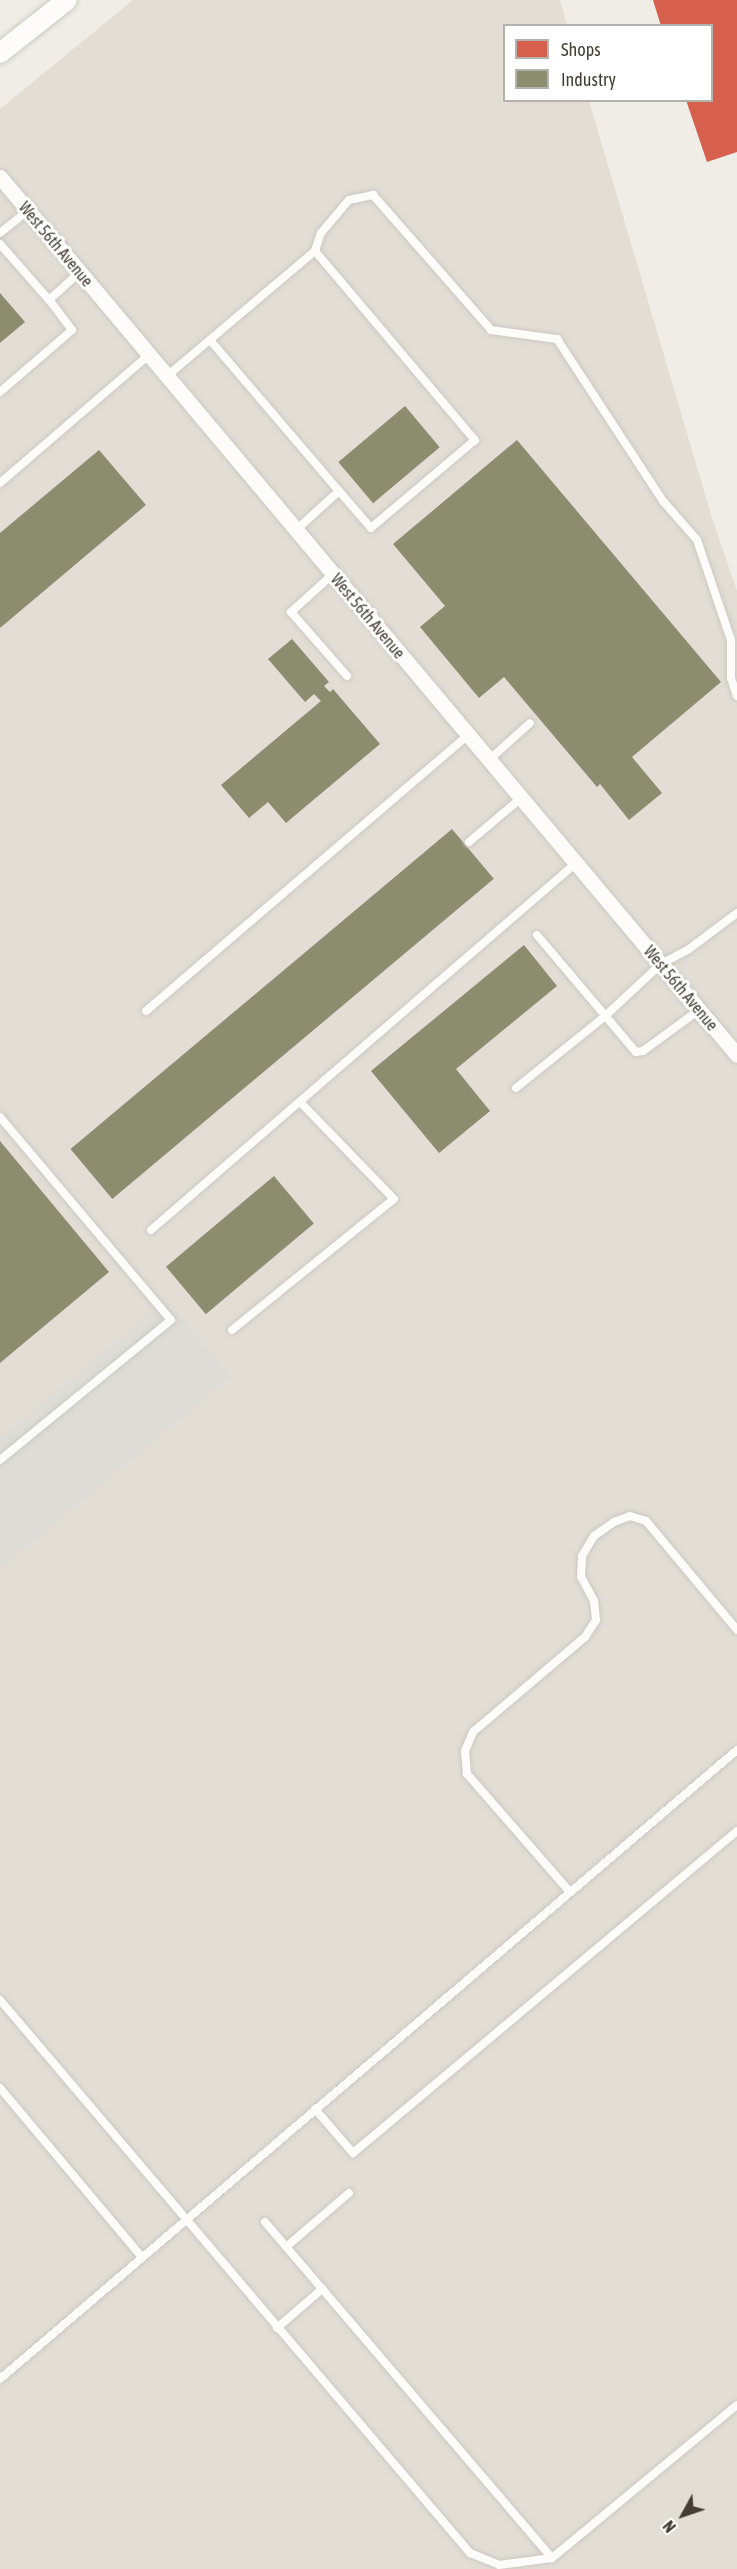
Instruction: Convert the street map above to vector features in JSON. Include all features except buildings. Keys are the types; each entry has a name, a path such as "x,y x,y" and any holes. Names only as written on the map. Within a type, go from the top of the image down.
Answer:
{"street":[{"path":"0,53 68,0"},
{"name":"West 56th Avenue","path":"0,177 737,1055"}],"lane":[{"path":"167,376 315,251 321,233 349,200 373,195 491,330 557,339 663,501 697,540 731,640 731,678 737,696"},
{"path":"0,233 27,210"},
{"path":"0,244 72,330 0,392"},
{"path":"210,340 371,528 475,440 315,251"},
{"path":"49,300 80,272"},
{"path":"0,483 149,355"},
{"path":"296,530 339,491"},
{"path":"333,574 291,612 347,676"},
{"path":"489,760 530,723"},
{"path":"146,1011 468,735"},
{"path":"469,842 521,798"},
{"path":"151,1230 576,863"},
{"path":"516,1088 604,1017 661,964 689,949 737,913"},
{"path":"537,935 604,1017 636,1052 643,1051 699,1010"},
{"path":"232,1330 394,1199 300,1102"},
{"path":"0,1117 171,1320 0,1460"},
{"path":"570,1893 467,1774 465,1750 473,1732 585,1637 596,1620 594,1601 581,1577 582,1556 594,1536 614,1522 630,1516 646,1521 737,1630"},
{"path":"0,2379 737,1750"},
{"path":"315,2109 353,2153 737,1831"},
{"path":"0,2000 470,2553 499,2565 552,2558 737,2405"},
{"path":"0,2088 142,2257"},
{"path":"286,2247 349,2193"},
{"path":"265,2222 552,2558"},
{"path":"277,2328 322,2289"}],"shaded area":[{"path":"133,0 560,0 567,24 503,24 503,102 589,102 712,518 737,591 737,2569 0,2569 0,109"},
{"path":"167,1299 231,1377 0,1570 0,1438"}]}
